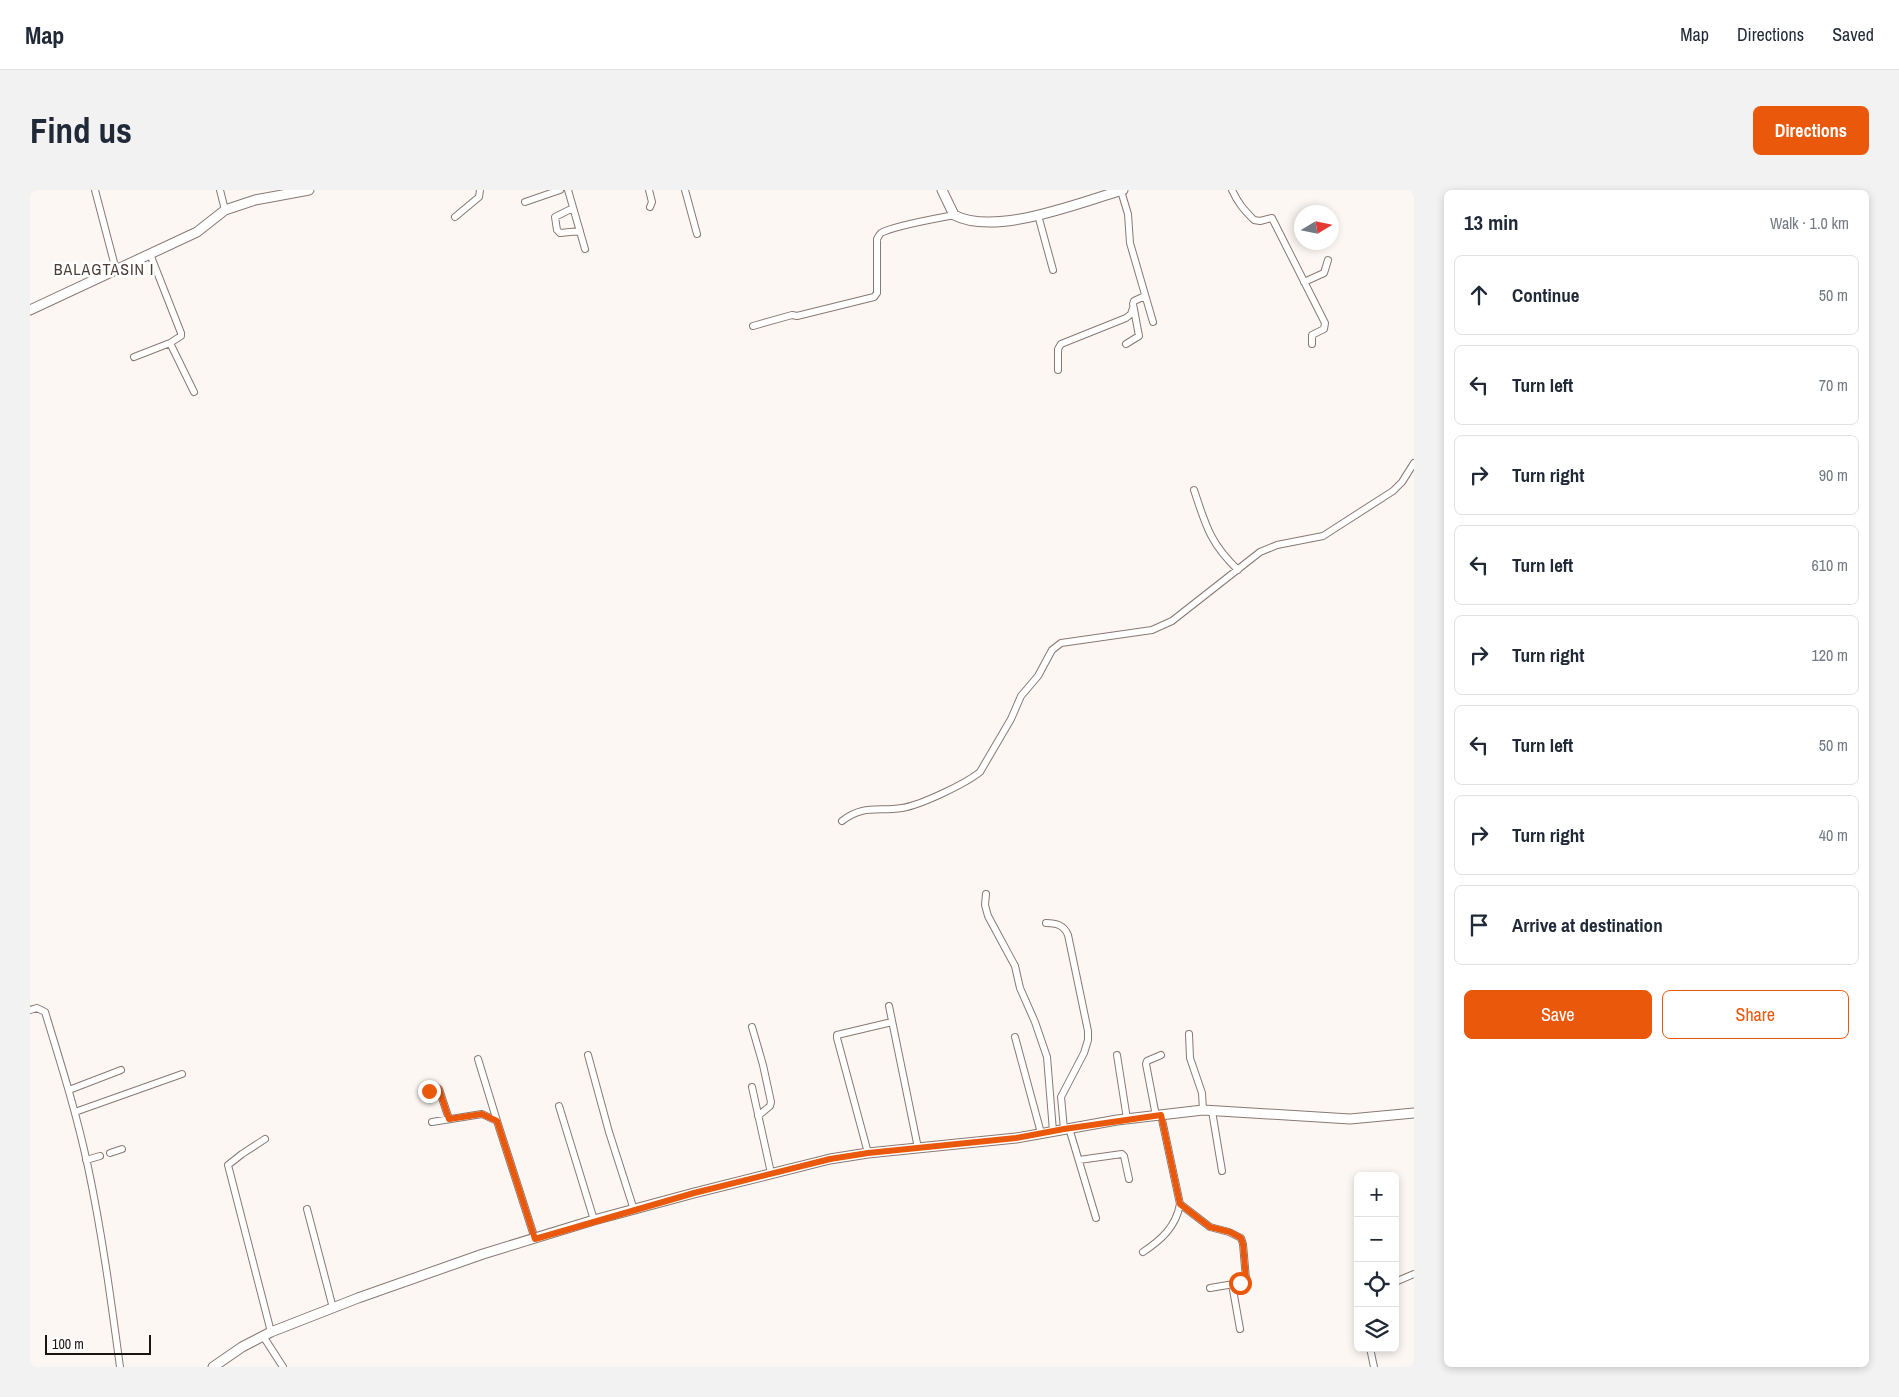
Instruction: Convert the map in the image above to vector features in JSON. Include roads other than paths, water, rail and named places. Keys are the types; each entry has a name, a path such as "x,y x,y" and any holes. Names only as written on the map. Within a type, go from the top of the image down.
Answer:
{"street":[{"path":"95,190 116,270"},
{"path":"220,190 225,210"},
{"path":"30,310 197,232 225,210 255,200 309,190"},
{"path":"455,217 479,197 480,190"},
{"path":"525,202 560,190"},
{"path":"568,190 585,249"},
{"path":"649,190 652,202 650,207"},
{"path":"684,190 697,234"},
{"path":"942,190 954,214"},
{"path":"1232,190 1240,207 1246,210 1254,220 1260,221 1272,218 1325,323 1324,329 1312,336 1312,344"},
{"path":"753,326 792,315 798,316 829,310 874,297 877,293 877,239 882,232 954,214 965,219 1012,221 1120,191 1128,214 1130,242 1152,322"},
{"path":"573,208 555,217 557,230 560,233 580,231"},
{"path":"1038,215 1053,270"},
{"path":"134,356 170,343 181,336 150,254"},
{"path":"1304,282 1324,273 1328,260"},
{"path":"1058,370 1058,349 1061,344 1126,318 1131,314 1134,301 1145,296"},
{"path":"1126,344 1139,336 1133,308"},
{"path":"170,343 194,392"},
{"path":"842,821 851,814 870,808 901,808 911,806 974,777 985,765 1021,696 1038,676 1052,650 1061,643 1162,627 1268,548 1323,536 1393,491 1402,482 1414,463"},
{"path":"1194,490 1207,528 1217,548 1238,570"},
{"path":"986,894 985,905 988,916 1015,966 1020,988 1047,1056 1053,1131"},
{"path":"1046,923 1055,923 1065,929 1068,934 1088,1031 1088,1040 1084,1053 1061,1096 1066,1128 1079,1160 1096,1218"},
{"path":"888,1006 918,1148"},
{"path":"30,1010 37,1008 45,1012 69,1090 86,1160 107,1275 120,1367"},
{"path":"868,1153 837,1036 892,1022"},
{"path":"752,1026 771,1102 770,1106 758,1116"},
{"path":"1189,1034 1190,1058 1208,1110 1222,1171"},
{"path":"1015,1037 1040,1133"},
{"path":"588,1055 609,1132 634,1210"},
{"path":"1117,1055 1127,1119"},
{"path":"1143,1252 1156,1243 1170,1229 1178,1215 1180,1204 1146,1064 1147,1061 1161,1055"},
{"path":"478,1059 535,1239"},
{"path":"69,1090 121,1070"},
{"path":"74,1112 182,1074"},
{"path":"429,1091 436,1087 439,1089 449,1119"},
{"path":"752,1087 771,1172"},
{"path":"559,1106 594,1220"},
{"path":"213,1367 242,1347 267,1334 483,1254 594,1220 771,1172 830,1159 868,1153 1016,1138 1127,1119 1208,1110 1350,1119 1414,1113"},
{"path":"432,1122 482,1114 497,1121"},
{"path":"265,1139 228,1165 267,1334 283,1367"},
{"path":"110,1153 122,1149"},
{"path":"1079,1160 1122,1154 1129,1178"},
{"path":"86,1160 100,1156"},
{"path":"1180,1204 1210,1227 1230,1232 1241,1238 1246,1279 1240,1283 1210,1288"},
{"path":"307,1209 333,1308"},
{"path":"1399,1280 1414,1274"},
{"path":"1232,1284 1240,1330"},
{"path":"1371,1352 1374,1367"}],"district":[{"name":"BALAGTASIN I","path":"104,269"}]}
